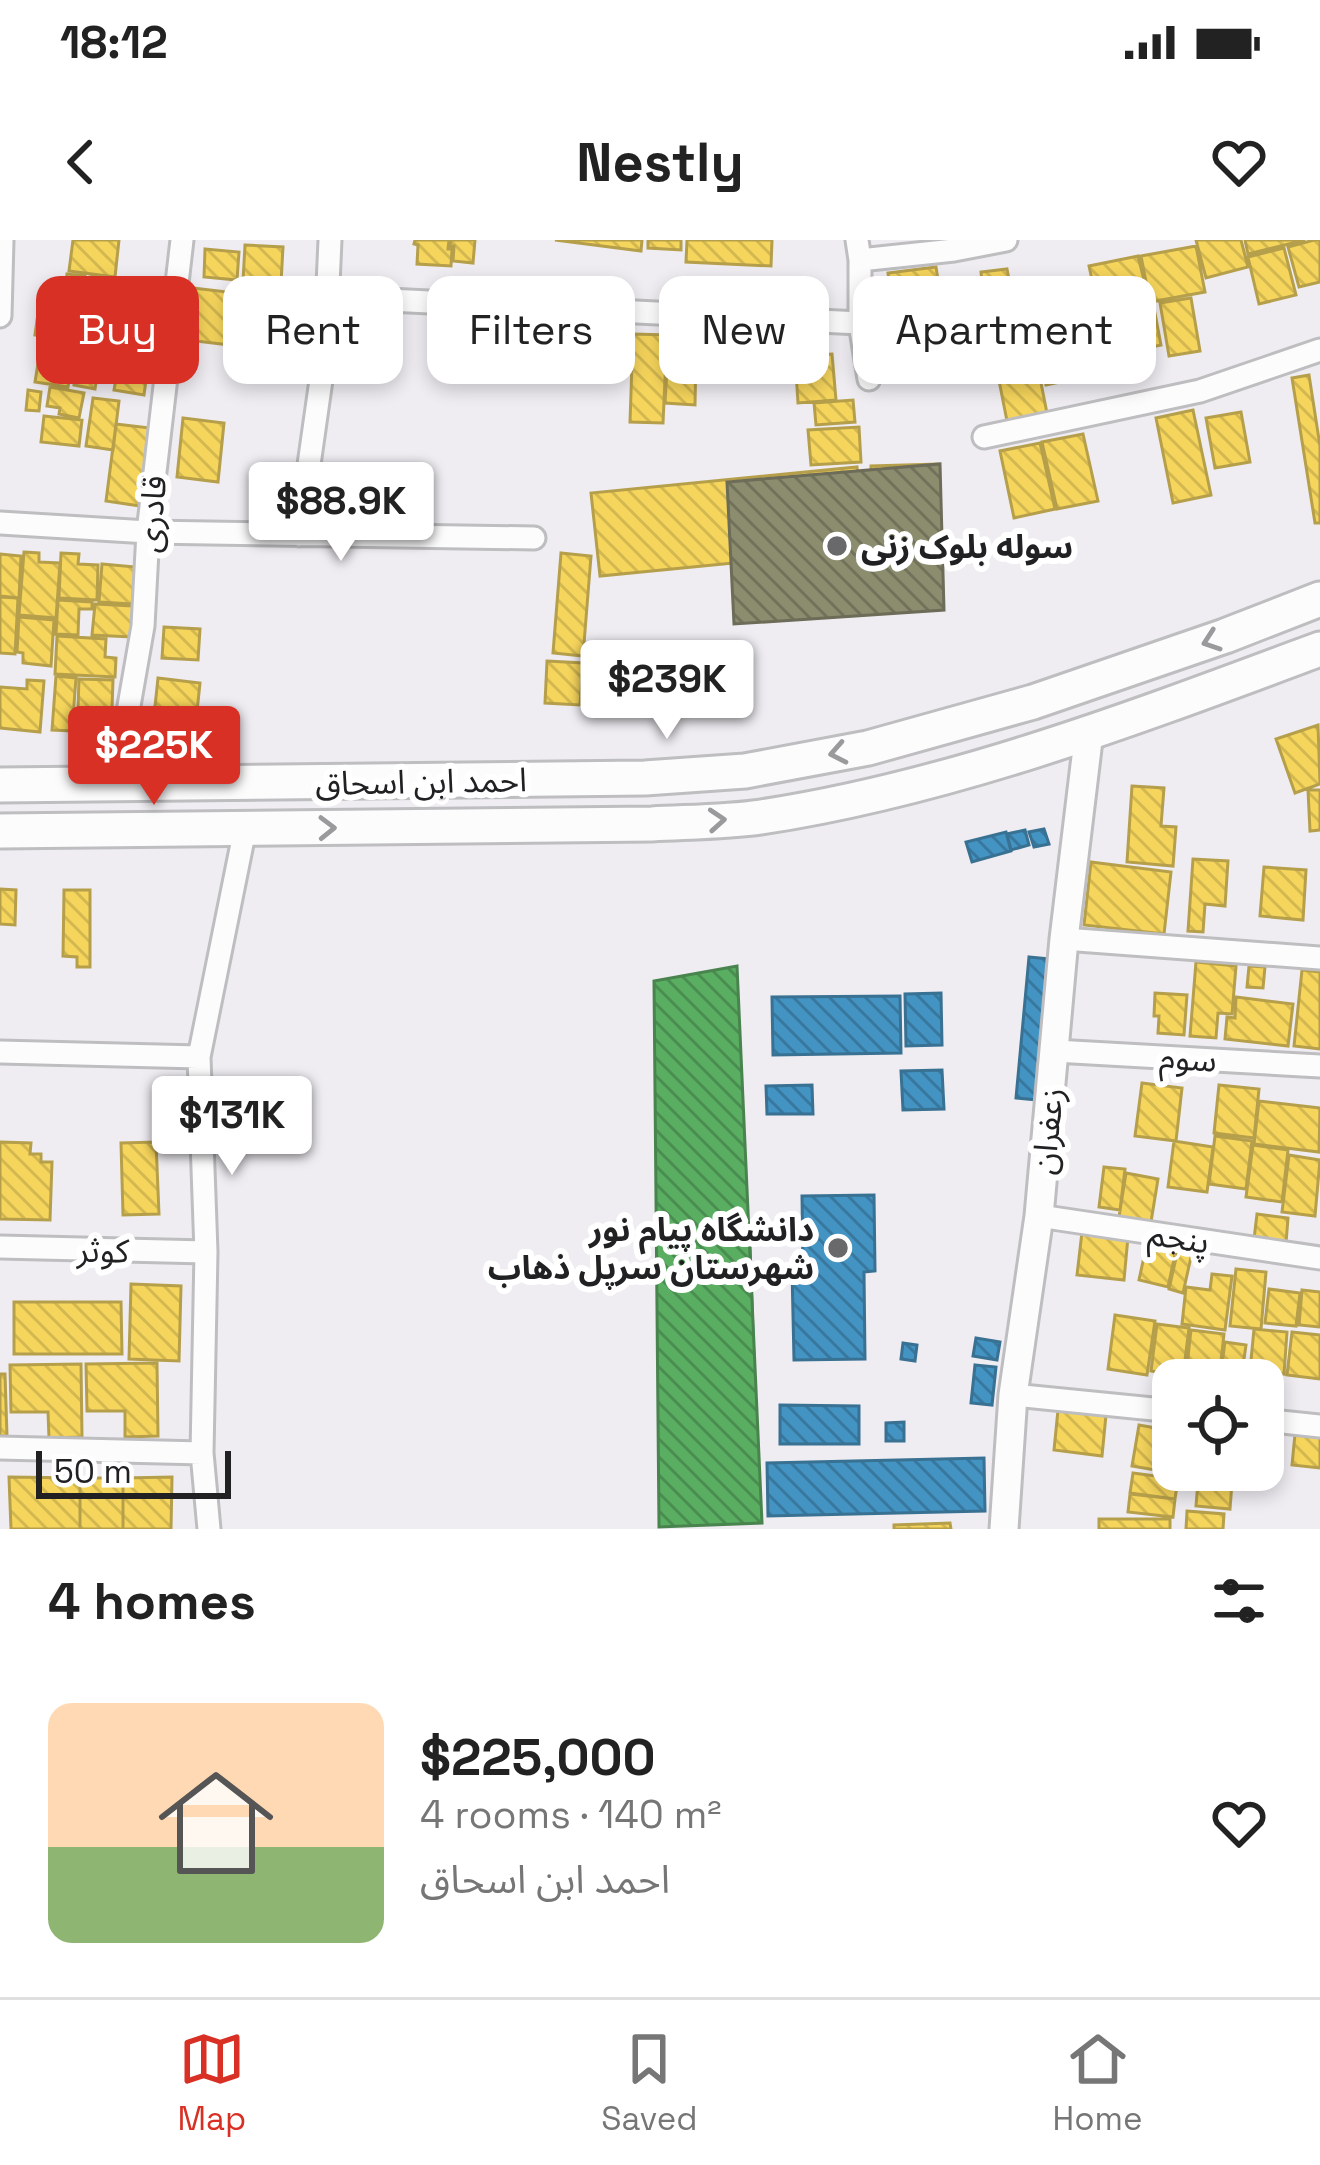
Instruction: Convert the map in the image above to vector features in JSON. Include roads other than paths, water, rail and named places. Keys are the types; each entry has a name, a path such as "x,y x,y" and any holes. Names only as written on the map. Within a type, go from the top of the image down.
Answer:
{"main road":[{"name":"احمد ابن اسحاق","path":"0,785 645,778 745,772 868,748 1033,702 1225,637 1320,599"},
{"name":"احمد ابن اسحاق","path":"0,831 652,824 759,817 885,792 1089,732 1320,649"},
{"path":"203,783 190,794 188,807 191,821 205,829"},
{"path":"99,830 120,820 124,809 118,790 104,784"}],"street":[{"path":"0,316 2,240"},
{"name":"قادری","path":"104,784 126,723 143,626 148,532 182,240"},
{"path":"329,276 330,240"},
{"path":"859,250 954,250 1006,240"},
{"path":"403,301 853,323"},
{"path":"984,437 1200,391 1320,350"},
{"path":"299,535 320,384"},
{"path":"0,523 148,532 534,538"},
{"name":"زعفران","path":"1004,1529 1013,1395 1039,1216 1089,732"},
{"path":"209,1529 202,1453 206,1252 199,1057 245,829"},
{"path":"1064,939 1320,958"},
{"name":"سوم","path":"1055,1051 1320,1066"},
{"path":"0,1052 199,1057"},
{"name":"پنجم","path":"1039,1216 1320,1258"},
{"name":"کوثر","path":"0,1247 206,1252"},
{"path":"1013,1395 1152,1409"},
{"path":"1284,1422 1320,1426"},
{"path":"0,1448 202,1453"}],"place":[{"name":"سوله بلوک زنی","path":"837,546"},
{"name":"دانشگاه پیام نور شهرستان سرپل ذهاب","path":"838,1248"}]}
